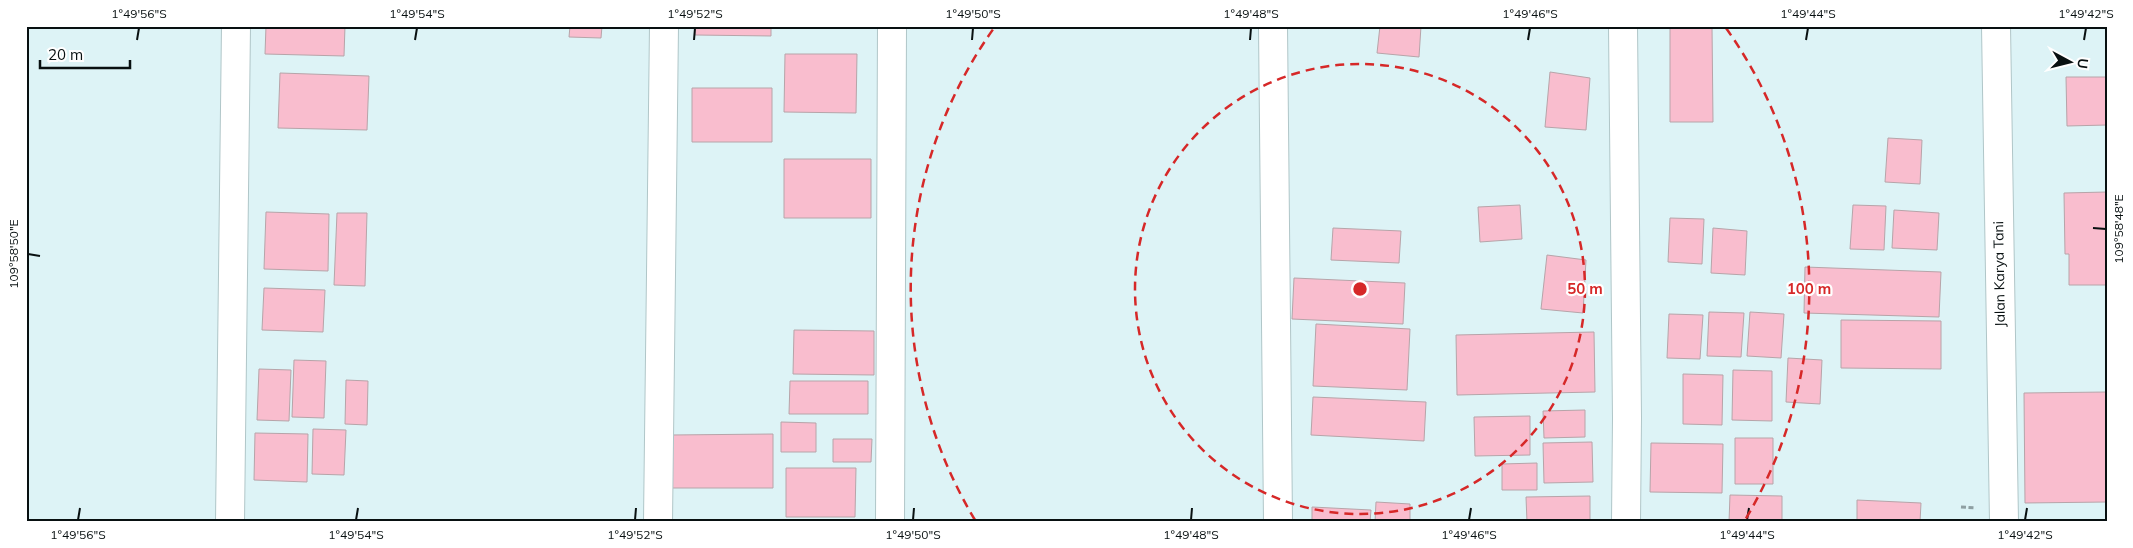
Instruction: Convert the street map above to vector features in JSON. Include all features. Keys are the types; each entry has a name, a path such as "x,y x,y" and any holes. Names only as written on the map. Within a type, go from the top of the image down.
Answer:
{"street":[{"path":"230,522 236,26"},
{"path":"658,522 664,26"},
{"path":"890,522 892,26"},
{"path":"1273,26 1278,522"},
{"path":"1623,26 1627,418 1626,522"},
{"name":"Jalan Karya Tani","path":"1996,26 2004,522"}],"building":[{"path":"266,26 345,26 344,56 265,54"},
{"path":"570,26 602,26 601,38 569,37"},
{"path":"695,26 771,26 771,36 695,35"},
{"path":"1380,26 1421,26 1419,57 1377,53"},
{"path":"1670,26 1712,26 1713,122 1670,122"},
{"path":"785,54 857,54 856,113 784,112"},
{"path":"1550,72 1590,78 1586,130 1545,127"},
{"path":"280,73 369,76 367,130 278,128"},
{"path":"2066,77 2107,77 2107,125 2067,126"},
{"path":"692,88 772,88 772,142 692,142"},
{"path":"1888,138 1922,140 1920,184 1885,182"},
{"path":"784,159 871,159 871,218 784,218"},
{"path":"2107,192 2107,285 2069,285 2069,254 2065,254 2064,193"},
{"path":"1520,205 1522,239 1480,242 1478,207"},
{"path":"1853,205 1886,206 1884,250 1850,249"},
{"path":"1894,210 1939,213 1937,250 1892,248"},
{"path":"266,212 329,214 328,271 264,269"},
{"path":"337,213 367,213 365,286 334,285"},
{"path":"1670,218 1704,219 1702,264 1668,262"},
{"path":"1333,228 1401,231 1399,263 1331,260"},
{"path":"1713,228 1747,231 1745,275 1711,273"},
{"path":"1547,255 1586,260 1583,313 1541,309"},
{"path":"1805,267 1941,272 1939,317 1804,313"},
{"path":"1294,278 1405,283 1403,324 1292,319"},
{"path":"264,288 325,290 323,332 262,330"},
{"path":"1709,312 1744,313 1741,357 1707,356"},
{"path":"1750,312 1784,314 1781,358 1747,356"},
{"path":"1669,314 1703,315 1700,359 1667,358"},
{"path":"1841,320 1941,321 1941,369 1841,368"},
{"path":"1316,324 1410,329 1407,390 1313,386"},
{"path":"794,330 874,331 874,375 793,374"},
{"path":"1594,332 1595,392 1457,395 1456,335"},
{"path":"1788,358 1822,360 1820,404 1786,402"},
{"path":"294,360 326,361 324,418 292,417"},
{"path":"259,369 291,370 289,421 257,420"},
{"path":"1733,370 1772,371 1772,421 1732,420"},
{"path":"1683,374 1723,375 1722,425 1683,424"},
{"path":"346,380 368,381 367,425 345,424"},
{"path":"790,381 868,381 868,414 789,414"},
{"path":"2107,392 2107,502 2025,503 2024,393"},
{"path":"1313,397 1426,402 1424,441 1311,435"},
{"path":"1585,410 1585,437 1544,438 1543,411"},
{"path":"1530,416 1530,455 1475,456 1474,417"},
{"path":"781,422 816,423 816,452 781,452"},
{"path":"313,429 346,430 344,475 312,474"},
{"path":"255,433 308,434 307,482 254,480"},
{"path":"773,434 773,488 671,488 671,435"},
{"path":"1735,438 1773,438 1773,484 1735,484"},
{"path":"833,439 872,439 871,462 833,462"},
{"path":"1592,442 1593,482 1544,483 1543,443"},
{"path":"1651,443 1723,444 1722,493 1650,492"},
{"path":"1537,463 1537,490 1502,490 1502,464"},
{"path":"786,468 856,468 855,517 786,517"},
{"path":"1730,495 1782,496 1782,522 1729,522"},
{"path":"1590,496 1590,522 1527,522 1526,497"},
{"path":"1857,500 1921,503 1920,522 1857,522"},
{"path":"1376,502 1410,504 1410,522 1375,522"},
{"path":"1312,507 1371,510 1370,522 1312,522"},
{"path":"790,520 873,520 873,522 790,522"}]}
